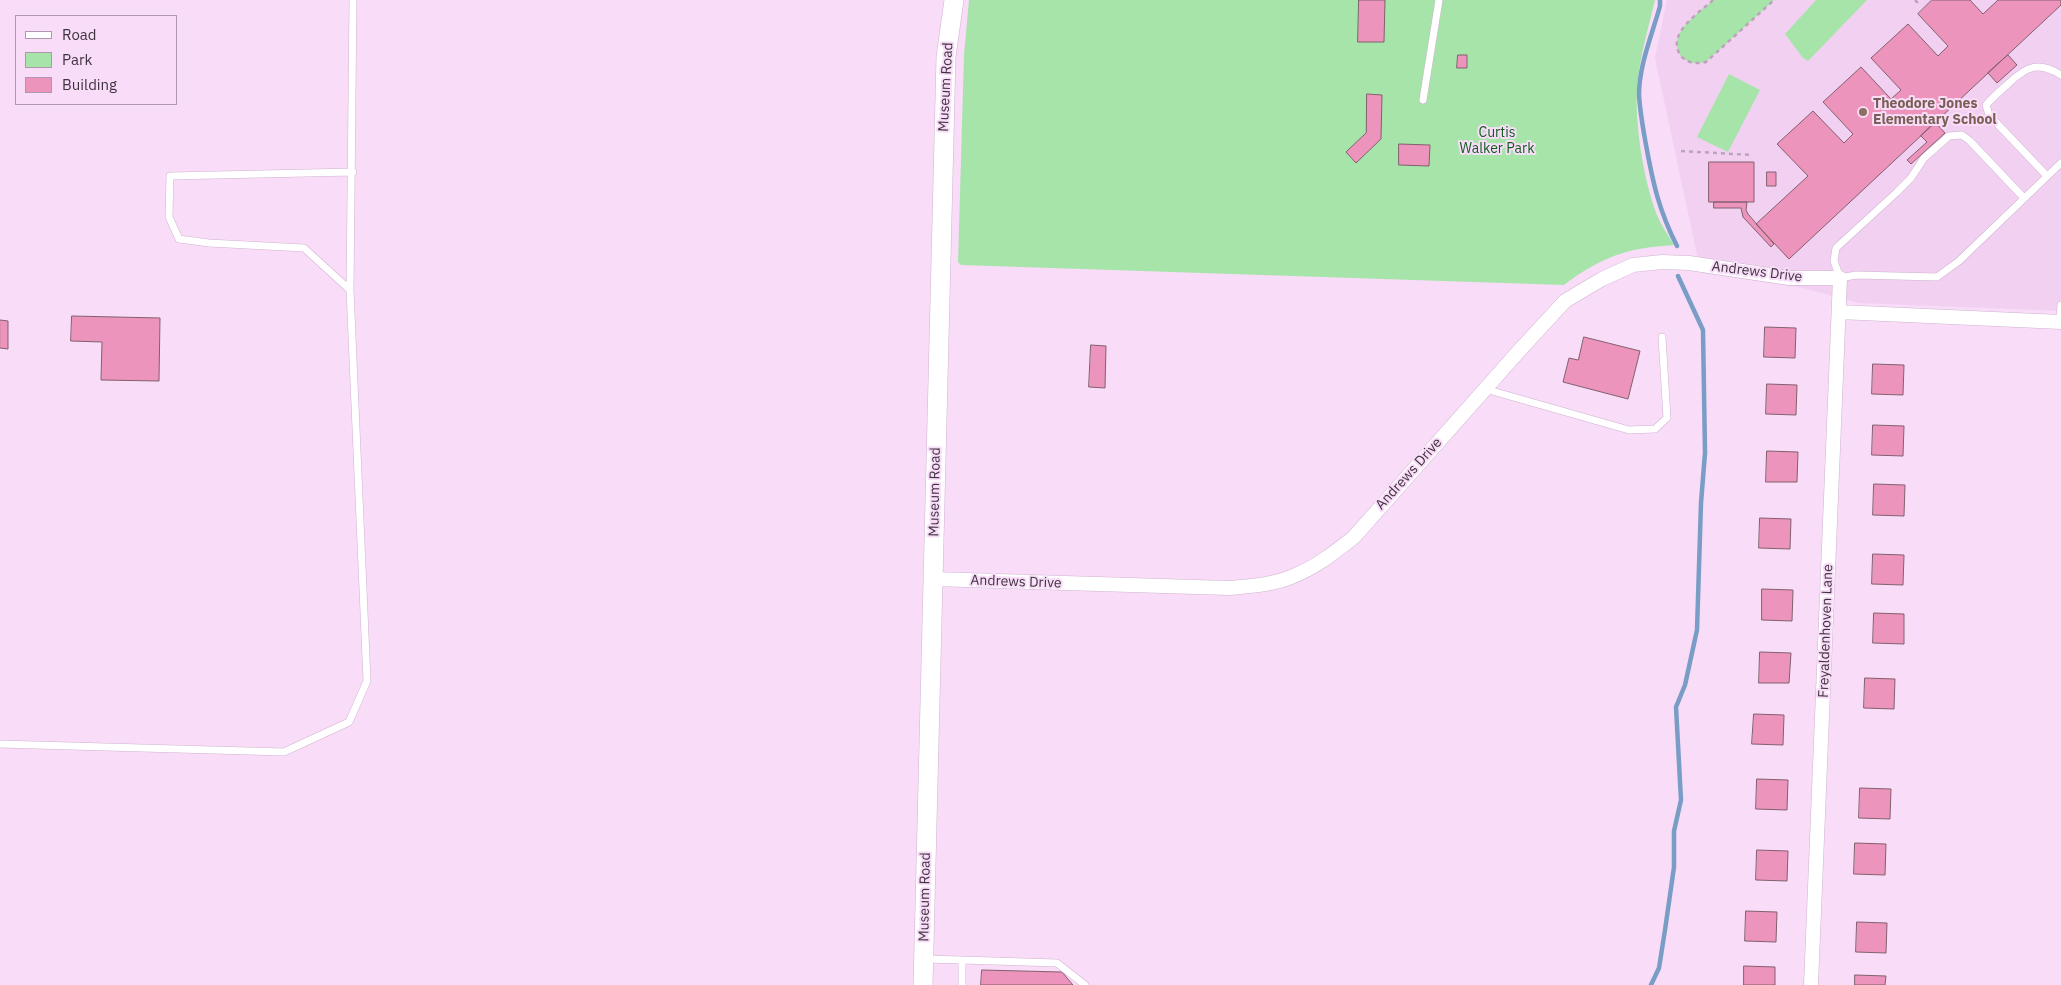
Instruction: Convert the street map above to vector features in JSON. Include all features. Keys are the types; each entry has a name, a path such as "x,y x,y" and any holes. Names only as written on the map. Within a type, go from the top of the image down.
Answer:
{"street":[{"name":"Museum Road","path":"923,985 946,57 954,0"},
{"name":"Andrews Drive","path":"933,579 1229,588 1252,586 1291,577 1325,560 1354,536 1566,301 1602,279 1633,266 1662,262 1689,263 1789,278 1840,278"},
{"name":"Freyaldenhoven Lane","path":"1812,985 1840,278"},
{"path":"1839,312 2060,322"}],"lane":[{"path":"0,744 284,752 349,722 367,681 350,290 353,172 353,0"},
{"path":"1424,100 1439,0"},
{"path":"2047,176 1989,115 1986,105 2021,72 2032,67 2042,66 2061,75"},
{"path":"2024,198 1970,141 1962,135 1949,136 1924,158 1912,178 1836,248 1834,261 1840,278 1856,275 1937,277 1954,266 2061,163"},
{"path":"350,290 304,248 209,243 179,239 169,217 170,176 353,172"},
{"path":"2060,322 2061,306"},
{"path":"1485,389 1629,430 1654,429 1667,418 1662,337"},
{"path":"924,959 1057,963 1085,985"},
{"path":"962,960 962,985"}],"path":[{"path":"1712,0 1682,29 1677,37 1677,46 1681,55 1688,61 1697,64 1706,62 1774,0"},
{"path":"1915,0 1920,5"},
{"path":"1682,152 1752,155"}],"shaded area":[{"name":"Theodore Jones Elementary School","path":"1667,0 2061,0 2061,311 1859,303 1803,288 1701,273 1655,58"}],"green space":[{"name":"Curtis Walker Park","path":"969,0 1655,0 1638,79 1638,129 1647,184 1659,219 1674,245 1642,248 1616,255 1591,267 1564,285 961,265 958,262 964,55"},
{"path":"1713,0 1774,0 1706,62 1690,62 1681,56 1677,48 1677,40 1680,32 1686,25"},
{"path":"1816,0 1867,0 1808,61 1803,58 1785,34"},
{"path":"1729,74 1760,90 1728,152 1697,137"}],"building":[{"path":"1359,0 1385,0 1384,42 1358,42"},
{"path":"1932,0 1970,0 1983,14 1998,0 2061,0 2061,5 1789,259 1756,224 1808,176 1777,144 1813,111 1844,143 1853,134 1823,102 1861,67 1891,99 1901,90 1871,58 1908,24 1938,56 1948,46 1918,14"},
{"path":"1458,55 1467,55 1467,68 1457,68"},
{"path":"2008,55 2017,65 1997,83 1988,73"},
{"path":"1367,94 1382,95 1381,139 1356,163 1346,152 1366,133"},
{"path":"1935,122 1945,133 1911,164 1907,160 1927,142 1921,136"},
{"path":"1399,144 1430,145 1429,166 1399,165"},
{"path":"1709,162 1754,162 1754,202 1709,202"},
{"path":"1767,172 1776,172 1776,186 1767,186"},
{"path":"1714,202 1747,202 1746,210 1748,214 1774,244 1771,247 1743,217 1741,208 1714,208"},
{"path":"72,316 160,318 159,381 101,380 102,342 71,341"},
{"path":"0,320 8,321 8,349 0,348"},
{"path":"1765,327 1796,328 1795,358 1764,357"},
{"path":"1584,337 1640,351 1628,399 1563,382 1569,358 1578,360"},
{"path":"1091,345 1106,346 1105,388 1089,387"},
{"path":"1873,364 1904,365 1903,395 1872,394"},
{"path":"1767,384 1797,385 1796,415 1766,414"},
{"path":"1873,425 1904,426 1903,456 1872,455"},
{"path":"1767,451 1798,452 1797,482 1766,482"},
{"path":"1874,484 1905,485 1904,516 1873,515"},
{"path":"1760,518 1791,519 1790,549 1759,548"},
{"path":"1873,554 1904,555 1903,585 1872,584"},
{"path":"1762,589 1793,590 1792,621 1762,620"},
{"path":"1874,613 1904,614 1904,644 1873,643"},
{"path":"1760,652 1791,653 1789,683 1759,683"},
{"path":"1865,678 1895,679 1894,709 1864,708"},
{"path":"1754,714 1784,715 1783,745 1752,744"},
{"path":"1757,779 1788,780 1787,810 1756,809"},
{"path":"1860,788 1891,789 1890,819 1859,818"},
{"path":"1855,843 1886,844 1885,875 1854,874"},
{"path":"1757,850 1788,851 1787,881 1756,880"},
{"path":"1746,911 1777,912 1776,942 1745,941"},
{"path":"1857,922 1887,923 1886,953 1856,952"},
{"path":"1744,966 1775,967 1775,985 1744,985"},
{"path":"982,970 1062,972 1073,985 981,985"},
{"path":"1855,975 1886,976 1885,985 1855,985"}],"waterway":[{"path":"1660,0 1660,6 1641,73 1639,95 1654,184 1661,209 1677,246"},
{"path":"1651,985 1659,968 1674,867 1674,831 1681,800 1676,707 1685,685 1697,630 1701,503 1705,453 1703,330 1678,276"}],"place":[{"name":"Theodore Jones Elementary School","path":"1863,112"}]}
